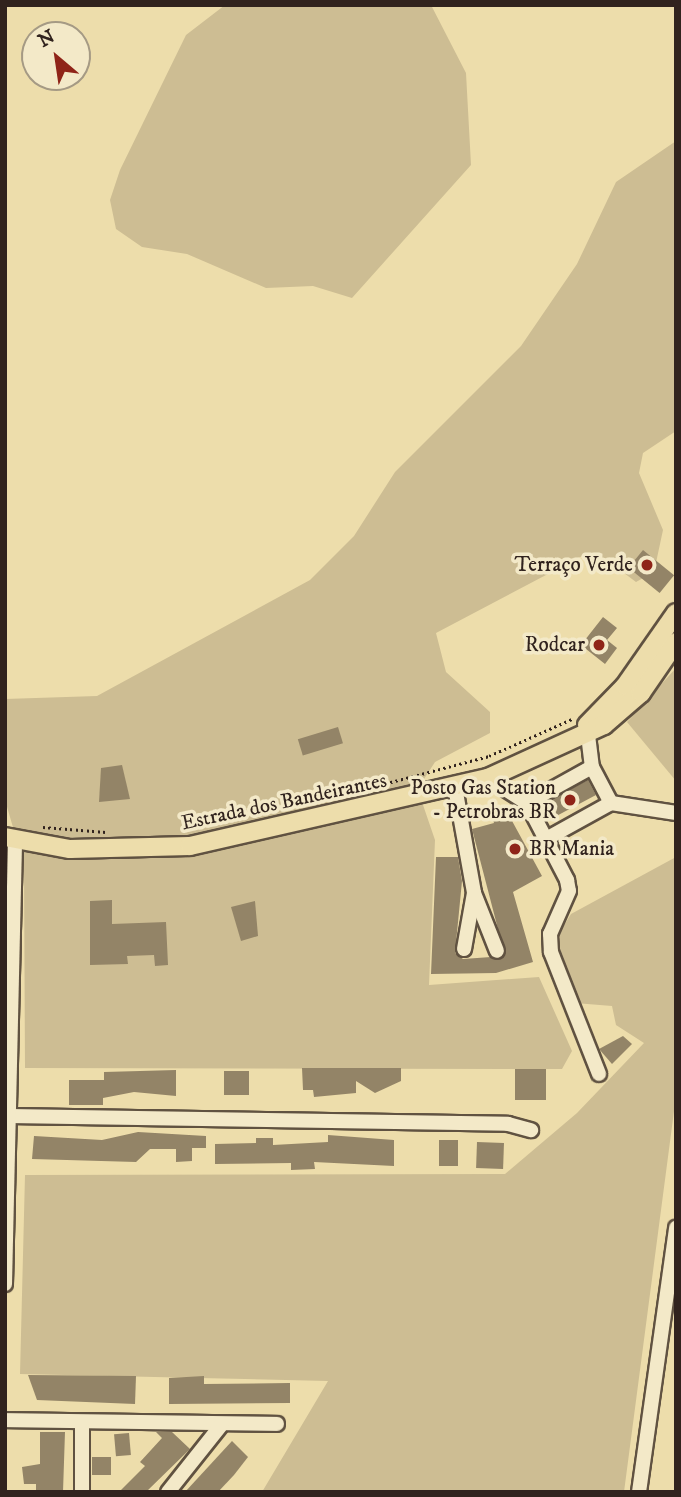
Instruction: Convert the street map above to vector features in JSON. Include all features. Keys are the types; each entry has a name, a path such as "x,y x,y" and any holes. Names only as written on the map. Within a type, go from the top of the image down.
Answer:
{"main road":[{"name":"Estrada dos Bandeirantes","path":"564,746 625,686 676,613"},
{"name":"Estrada dos Bandeirantes","path":"10,838 70,849 190,846 488,778 588,735 622,711 660,667 676,642"},
{"path":"660,667 676,658"}],"street":[{"path":"588,735 592,767 611,803"},
{"path":"527,803 592,767"},
{"path":"488,778 527,803 569,891 555,918 551,952 599,1074"},
{"path":"455,787 474,893 497,951"},
{"path":"546,839 611,803 676,813"},
{"path":"5,1284 9,1116 7,991 10,838"},
{"path":"464,949 474,893"},
{"path":"9,1116 508,1124 531,1130"},
{"path":"639,1492 676,1227"},
{"path":"5,1420 277,1424"},
{"path":"82,1422 82,1492"},
{"path":"168,1492 222,1424"}],"path":[{"path":"341,794 489,756 579,715"},
{"path":"37,827 111,832"}],"shaded area":[{"path":"225,5 431,5 466,73 471,165 352,298 313,286 266,288 187,254 142,247 116,229 110,200 120,170 186,35"},
{"path":"676,141 676,431 643,453 639,473 663,530 654,572 636,582 604,558 584,555 436,633 446,672 490,712 490,733 435,762 424,779 422,802 435,840 429,985 539,977 572,1051 562,1069 25,1068 24,865 5,800 5,699 97,696 310,580 354,536 395,472 521,346 577,264 616,182"},
{"path":"676,668 676,781 627,722"},
{"path":"676,857 676,1096 624,1492 262,1492 328,1381 20,1374 25,1175 505,1174 577,1113 644,1043 616,1025 612,1006 575,1003 558,955 560,932 571,914"}],"building":[{"path":"643,550 674,575 660,593 629,568"},
{"path":"603,617 617,628 607,640 617,648 605,664 581,645"},
{"path":"338,727 343,743 303,756 298,739"},
{"path":"122,765 130,799 99,802 101,768"},
{"name":"Posto Gas Station - Petrobras BR","path":"588,780 596,795 547,821 539,806"},
{"path":"505,808 542,876 513,892 533,962 496,973 431,974 436,857 458,857 462,881 455,953 463,959 505,956 472,829 494,823 491,813"},
{"path":"112,900 112,924 166,922 168,965 155,966 154,955 127,956 128,964 90,965 90,901"},
{"path":"255,901 258,936 241,941 231,907"},
{"path":"623,1036 632,1044 612,1064 599,1049"},
{"path":"302,1068 401,1068 401,1081 375,1093 356,1081 356,1093 314,1097 313,1090 303,1090"},
{"path":"515,1069 546,1069 546,1100 515,1100"},
{"path":"176,1070 176,1096 134,1092 103,1098 103,1105 69,1105 69,1080 104,1080 104,1072"},
{"path":"224,1071 249,1071 249,1095 224,1095"},
{"path":"138,1132 206,1136 206,1148 192,1148 192,1161 176,1162 176,1149 150,1149 136,1162 32,1159 34,1136 102,1140"},
{"path":"328,1135 394,1140 394,1166 314,1162 315,1169 291,1170 291,1163 215,1164 215,1144 256,1143 256,1138 273,1138 273,1145 328,1142"},
{"path":"439,1140 458,1140 458,1166 439,1166"},
{"path":"477,1142 504,1143 503,1169 476,1168"},
{"path":"28,1375 136,1376 135,1404 37,1400"},
{"path":"204,1376 204,1384 290,1383 290,1403 169,1404 169,1378"},
{"path":"40,1432 65,1432 63,1492 36,1492 36,1484 24,1484 22,1467 40,1464"},
{"path":"156,1432 172,1432 190,1449 146,1492 119,1492 145,1466 140,1462 162,1438"},
{"path":"129,1433 131,1455 116,1456 114,1434"},
{"path":"232,1441 248,1457 234,1475 218,1492 185,1492"},
{"path":"92,1457 111,1457 111,1475 92,1475"}],"place":[{"name":"Terraço Verde","path":"647,565"},
{"name":"Rodcar","path":"599,645"},
{"name":"Posto Gas Station - Petrobras BR","path":"570,800"},
{"name":"BR Mania","path":"515,849"}]}
